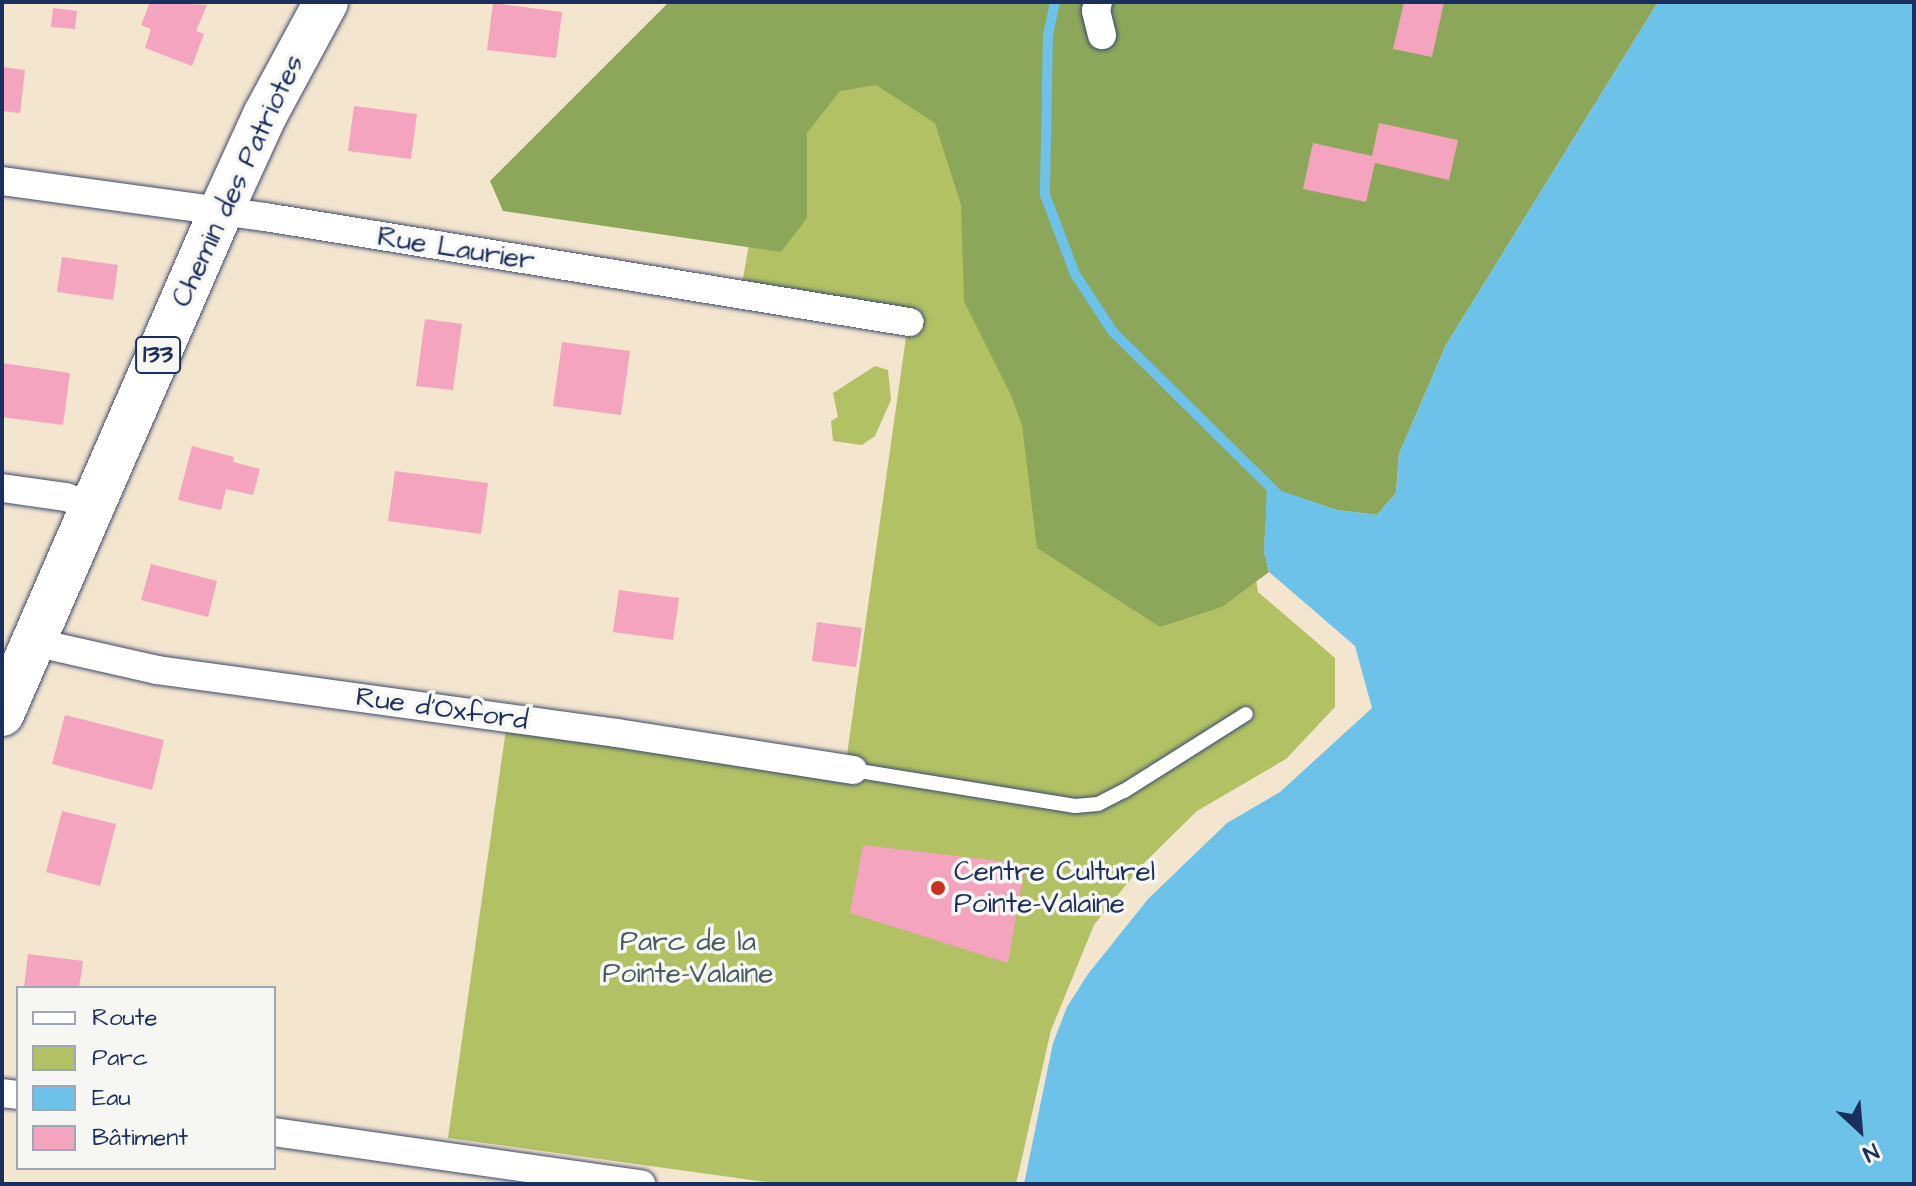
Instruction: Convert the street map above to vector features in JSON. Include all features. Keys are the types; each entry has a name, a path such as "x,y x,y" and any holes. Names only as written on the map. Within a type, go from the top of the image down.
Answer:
{"main road":[{"name":"Chemin des Patriotes","path":"2,714 221,211 265,115 326,2"}],"street":[{"path":"1098,2 1096,11 1102,35"},
{"name":"Rue Laurier","path":"2,181 221,211 909,322"},
{"path":"2,488 66,497 92,507"},
{"name":"Rue d'Oxford","path":"33,642 157,670 853,770"},
{"path":"276,1132 641,1184"}],"lane":[{"path":"853,770 1075,806 1098,804 1124,791 1246,714"}],"green space":[{"path":"669,2 1658,2 1446,345 1399,454 1396,493 1377,515 1337,510 1268,487 1264,551 1269,572 1222,607 1160,627 1037,548 1022,425 1010,393 964,301 961,205 935,123 876,85 840,91 807,133 807,218 781,252 503,211 490,181"},
{"name":"Parc de la Pointe-Valaine","path":"791,34 1027,91 1244,497 1258,592 1335,658 1335,707 1286,759 1197,811 1141,866 1094,925 1051,1030 1016,1184 780,1184 448,1138 508,715 845,769 908,323 740,296 776,87"},
{"path":"875,366 888,370 891,400 875,436 862,445 833,441 831,421 838,417 833,393"}],"water":[{"path":"1658,2 1914,2 1914,1184 1024,1184 1053,1043 1067,1007 1088,974 1148,899 1227,823 1280,792 1372,708 1355,646 1269,572 1264,551 1267,486 1337,510 1377,515 1396,493 1399,454 1446,345"}],"building":[{"path":"150,2 207,5 196,31 204,34 192,66 145,48 151,29 141,25"},
{"path":"1404,2 1444,2 1432,57 1393,49"},
{"path":"493,3 562,12 556,58 487,50"},
{"path":"53,8 77,11 75,29 51,27"},
{"path":"2,67 25,70 20,113 2,111"},
{"path":"354,106 417,114 411,159 348,151"},
{"path":"1379,123 1458,140 1449,180 1375,163 1366,202 1303,189 1313,143 1372,156"},
{"path":"62,257 118,265 113,300 57,292"},
{"path":"425,319 462,324 453,390 416,386"},
{"path":"562,342 630,351 621,415 553,406"},
{"path":"2,363 70,373 63,425 2,417"},
{"path":"192,446 234,457 233,462 260,469 253,495 226,489 221,510 178,500"},
{"path":"395,471 488,483 481,534 388,521"},
{"path":"151,564 217,581 208,617 141,600"},
{"path":"619,590 679,598 673,640 613,632"},
{"path":"817,622 862,628 856,667 812,661"},
{"path":"65,715 164,740 152,790 52,764"},
{"path":"62,811 116,824 100,886 46,872"},
{"name":"Centre Culturel Pointe-Valaine","path":"863,845 1025,864 1008,963 850,913"},
{"path":"28,954 83,961 79,986 24,986"}],"waterway":[{"path":"1055,2 1048,34 1045,195 1075,274 1113,332 1277,494"}],"place":[{"name":"Centre Culturel Pointe-Valaine","path":"938,888"}]}
